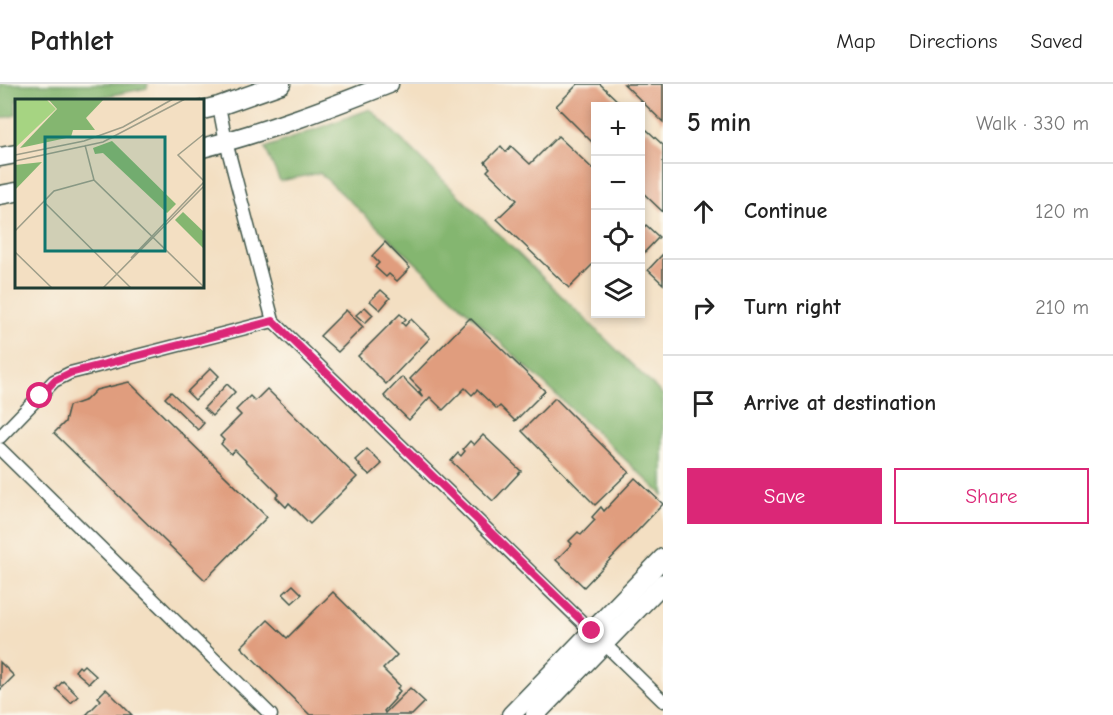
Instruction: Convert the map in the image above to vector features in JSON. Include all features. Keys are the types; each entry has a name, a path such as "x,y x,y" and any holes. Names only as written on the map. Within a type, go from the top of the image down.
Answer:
{"street":[{"path":"281,84 211,108 226,142 273,321 663,701"},
{"path":"204,148 321,111 388,84"},
{"path":"0,157 15,154"},
{"path":"0,195 15,192"},
{"path":"0,437 54,381 70,373 273,321"},
{"path":"0,449 271,715"},
{"path":"535,715 663,558"},
{"path":"511,715 598,637 663,583"}],"green space":[{"path":"0,84 148,84 147,88 92,99 15,99 15,115 0,119"},
{"path":"370,109 663,395 663,495 320,173 280,181 265,148"}],"building":[{"path":"578,84 600,84 619,102 591,102 591,141 556,106"},
{"path":"624,84 663,84 663,122 645,102"},
{"path":"647,130 663,145 663,212 645,195 645,132"},
{"path":"558,136 591,167 591,266 569,288 497,219 517,200 487,171 490,168 485,162 501,146 506,152 511,146 530,164"},
{"path":"645,226 659,237 645,252"},
{"path":"385,242 410,268 397,281 389,274 386,277 375,267 379,263 372,256"},
{"path":"663,254 663,284 648,270"},
{"path":"381,290 390,298 380,310 370,301"},
{"path":"365,307 373,315 365,323 356,315"},
{"path":"346,310 363,327 338,352 320,336"},
{"path":"400,314 406,319 402,323 405,326 411,319 430,338 386,384 358,356"},
{"path":"470,318 545,391 515,421 500,406 497,409 477,390 472,395 465,388 443,410 430,397 409,420 384,396 402,377 423,398 419,392 421,390 410,379"},
{"path":"211,368 219,376 195,400 187,392"},
{"path":"129,382 267,517 205,580 54,433 65,422 69,406 86,400 96,390"},
{"path":"227,384 235,392 212,416 204,408"},
{"path":"267,389 357,477 310,524 289,503 286,507 276,497 279,494 235,450 231,454 221,444 224,440 220,436 241,415 236,410 250,396 255,401"},
{"path":"171,392 204,423 198,430 165,398"},
{"path":"555,398 629,472 595,505 522,431"},
{"path":"483,435 521,471 493,501 451,461 458,453 461,456 465,451 463,449 470,441 474,445"},
{"path":"367,449 382,464 370,475 355,460"},
{"path":"635,478 663,504 584,587 556,560 572,544 569,541 578,532 581,535 595,520 592,517 601,507 604,511"},
{"path":"293,585 302,594 292,603 283,594"},
{"path":"333,592 397,655 383,669 400,686 397,688 400,691 384,711 385,713 410,688 425,702 412,715 310,715 241,647 268,620 287,638"},
{"path":"0,662 14,676 0,690"},
{"path":"84,665 96,676 89,683 75,671 79,666 81,668"},
{"path":"63,681 78,696 71,703 56,689"},
{"path":"106,689 132,715 86,715 101,700 98,697"}],"route":[{"path":"40,396 54,381 70,373 273,321 592,631"}]}
